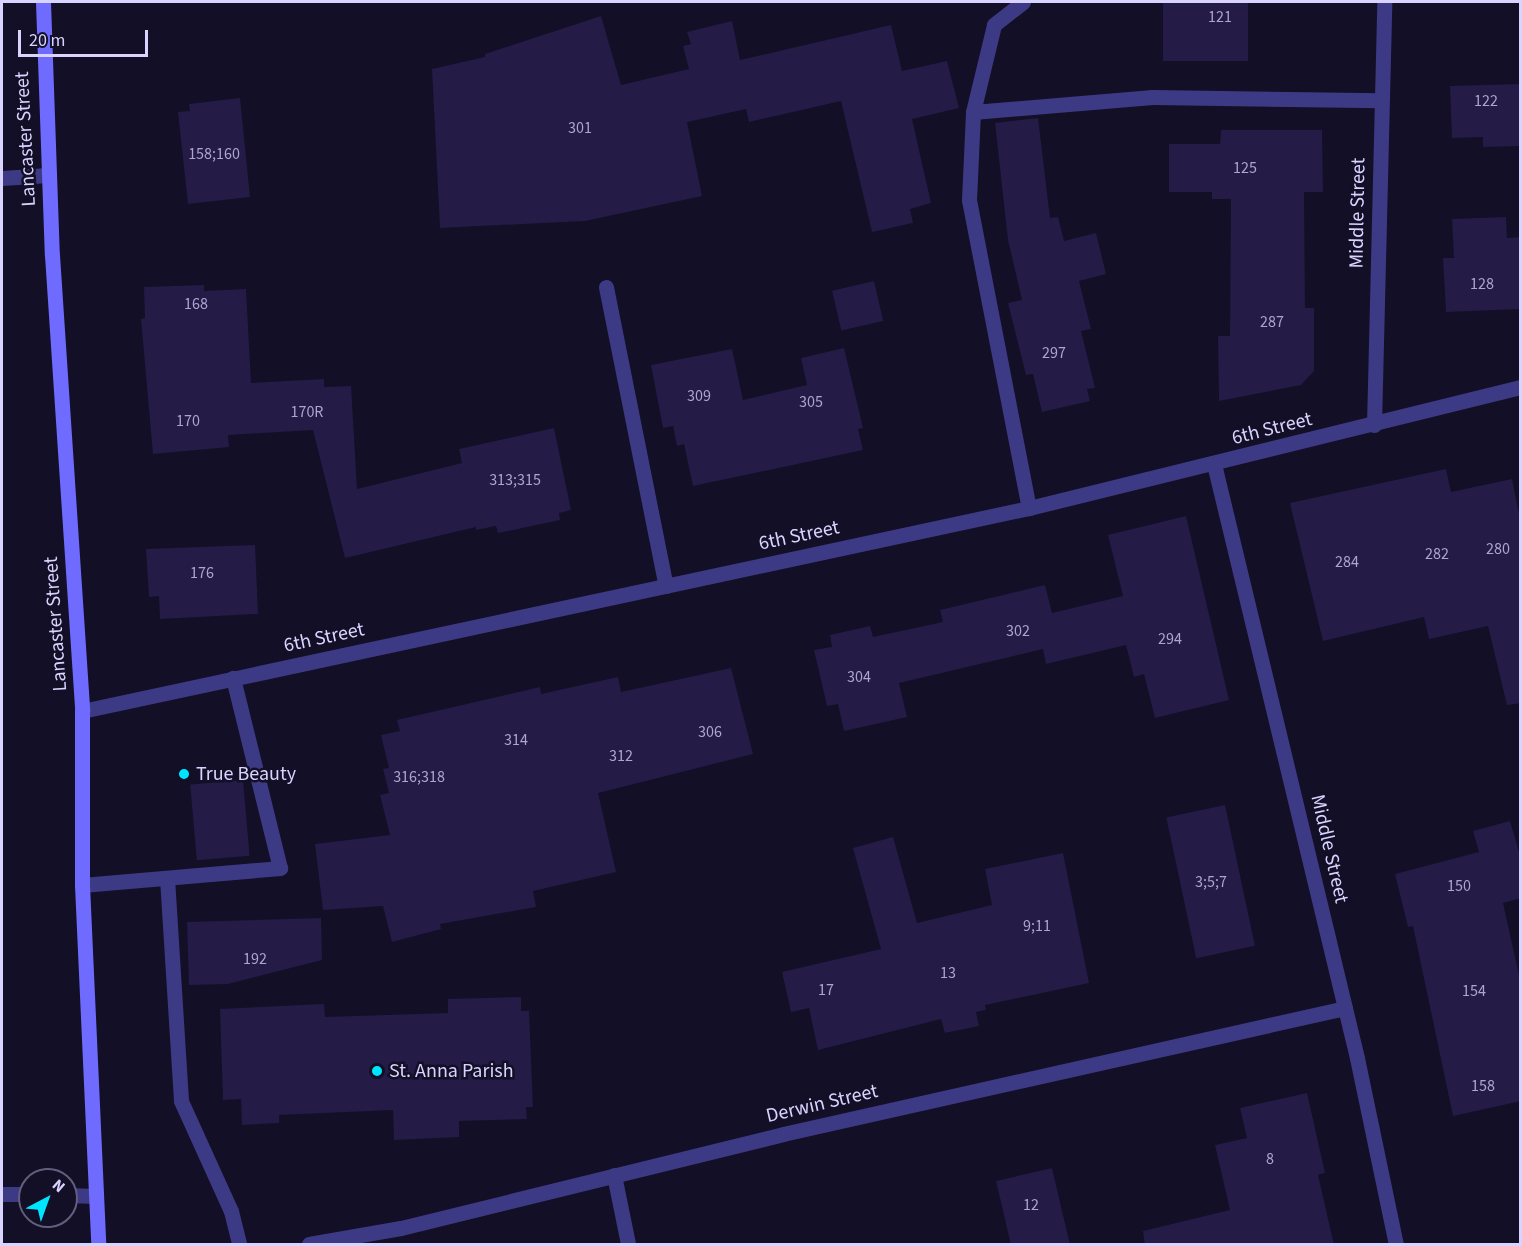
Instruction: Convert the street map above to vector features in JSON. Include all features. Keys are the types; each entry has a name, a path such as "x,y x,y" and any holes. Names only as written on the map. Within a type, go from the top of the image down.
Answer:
{"main road":[{"name":"Lancaster Street","path":"43,2 48,175 82,711 82,885 98,1245"}],"street":[{"path":"1023,2 994,25 973,112 969,200 1029,508"},
{"name":"Middle Street","path":"1374,425 1384,2"},
{"path":"973,112 1152,97 1381,100"},
{"path":"2,178 48,175"},
{"path":"606,287 666,586"},
{"name":"6th Street","path":"82,711 1029,508 1521,387"},
{"name":"Middle Street","path":"1214,464 1345,1008 1396,1245"},
{"path":"82,885 280,868 233,678"},
{"path":"167,878 181,1101 231,1211 239,1245"},
{"name":"Derwin Street","path":"309,1245 401,1228 614,1175 1345,1008"},
{"path":"614,1175 628,1245"},
{"path":"2,1194 18,1194"},
{"path":"78,1195 96,1196"}],"building":[{"path":"1163,2 1248,2 1248,61 1163,61"},
{"path":"601,16 621,85 689,69 683,46 691,44 687,32 732,21 740,60 891,25 902,71 947,61 959,108 912,119 931,203 910,209 913,223 872,232 841,101 749,122 746,109 687,122 702,196 585,221 440,228 432,69 485,57 485,54"},
{"path":"1521,84 1521,146 1483,147 1483,137 1452,138 1450,86"},
{"path":"240,98 250,197 188,204 178,112 190,111 189,104"},
{"path":"1038,118 1050,218 1058,217 1064,241 1096,233 1106,274 1079,281 1091,329 1081,331 1095,388 1087,389 1090,401 1042,412 1033,374 1026,375 1008,303 1022,300 1008,240 995,123"},
{"path":"1221,130 1322,130 1323,192 1304,192 1305,308 1314,308 1314,371 1301,385 1219,401 1218,336 1230,336 1231,199 1212,199 1212,192 1169,192 1169,144 1220,144"},
{"path":"1506,217 1507,238 1521,237 1521,309 1446,312 1443,258 1454,258 1452,219"},
{"path":"874,281 883,321 841,331 832,291"},
{"path":"204,285 204,291 246,289 251,383 324,379 324,387 351,386 357,489 462,463 459,449 554,428 571,510 559,513 560,520 498,533 496,526 476,530 476,527 345,558 313,430 228,435 229,447 153,454 141,319 145,318 144,287"},
{"path":"844,348 863,428 858,429 863,450 693,486 684,444 677,446 673,426 663,428 651,365 732,349 743,400 807,385 801,358"},
{"path":"1446,469 1451,492 1512,479 1521,524 1521,703 1507,705 1488,626 1429,639 1424,617 1323,641 1290,503"},
{"path":"1186,516 1229,700 1155,718 1144,674 1134,677 1126,645 1046,664 1043,649 899,683 907,717 844,731 838,704 827,706 814,650 832,647 830,635 870,626 873,637 943,622 940,610 1045,585 1052,613 1123,596 1108,535"},
{"path":"255,545 258,614 160,619 159,596 149,597 146,549"},
{"path":"731,668 753,754 598,793 616,872 533,891 536,907 440,924 441,929 392,942 383,906 323,910 315,844 390,835 380,795 389,793 383,769 389,768 381,735 400,731 397,720 540,687 541,694 618,677 621,692"},
{"path":"243,780 250,856 197,860 190,785"},
{"path":"1225,805 1255,946 1196,958 1166,817"},
{"path":"1510,821 1521,859 1521,898 1503,903 1521,984 1521,1101 1453,1116 1413,926 1408,927 1395,874 1479,852 1473,831"},
{"path":"893,837 917,923 992,905 985,869 1063,853 1089,983 985,1005 986,1010 976,1012 979,1026 945,1033 941,1019 818,1050 809,1008 791,1012 782,972 881,949 853,848"},
{"path":"321,918 322,960 228,984 189,985 187,922"},
{"name":"St. Anna Parish","path":"521,997 521,1011 529,1011 533,1107 526,1107 527,1119 459,1121 459,1137 394,1140 393,1110 279,1115 279,1123 242,1125 241,1099 223,1100 220,1009 324,1004 325,1017 448,1013 448,999"},
{"path":"1307,1093 1325,1173 1318,1175 1334,1245 1145,1245 1143,1231 1230,1210 1215,1145 1247,1138 1240,1108"},
{"path":"1052,1168 1070,1245 1011,1245 996,1181"}],"place":[{"name":"True Beauty","path":"184,774"},
{"name":"St. Anna Parish","path":"377,1071"}]}
